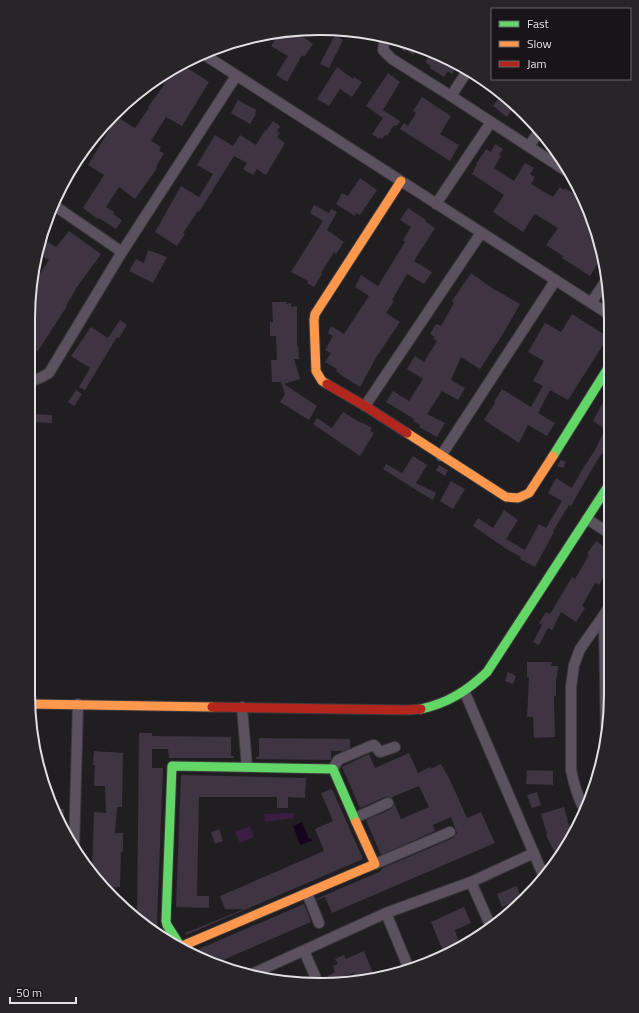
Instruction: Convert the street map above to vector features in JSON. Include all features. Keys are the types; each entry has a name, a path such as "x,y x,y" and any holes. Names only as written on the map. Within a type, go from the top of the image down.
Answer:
{"street":[{"path":"384,43 383,50 392,59 559,166"},
{"path":"209,58 604,311"},
{"path":"451,96 465,75"},
{"path":"35,380 49,372 122,252 236,76"},
{"path":"436,204 491,122"},
{"path":"529,146 536,136"},
{"path":"401,182 315,314 316,371 322,381 365,406 506,497 518,498 529,493 604,374"},
{"path":"58,208 122,252"},
{"path":"365,406 481,233"},
{"path":"441,456 555,281"},
{"path":"591,303 602,286"},
{"path":"36,704 408,710 421,709 446,702 464,693 475,685 487,672 604,492"},
{"path":"587,519 604,530"},
{"path":"581,804 573,783 571,770 572,680 574,665 580,649 604,615"},
{"path":"464,693 542,871"},
{"path":"74,838 78,704"},
{"path":"242,707 247,767"},
{"path":"375,864 334,769 338,760 373,745 380,752 395,747"},
{"path":"176,940 166,922 172,767 334,769"},
{"path":"355,818 388,803"},
{"path":"186,945 450,832"},
{"path":"258,971 386,914 471,882 534,853"},
{"path":"471,882 489,922"},
{"path":"307,893 319,923"},
{"path":"386,914 407,964"},
{"path":"304,951 316,978"}],"shaded area":[{"path":"293,813 293,818 265,822 264,814"},
{"path":"302,822 309,839 311,838 312,841 300,845 293,826"},
{"path":"250,826 254,837 240,843 235,832"}],"building":[{"path":"302,36 313,44 304,57 302,55 287,82 276,75 288,56 271,46 277,38"},
{"path":"335,36 343,40 329,68 320,64"},
{"path":"399,47 416,52 413,55 406,50 405,52"},
{"path":"428,57 455,69 452,74 448,71 444,77 430,68 431,66 425,62"},
{"path":"337,67 353,79 354,77 362,82 352,97 340,89 329,106 317,99"},
{"path":"187,68 209,82 182,126 166,117 151,141 161,147 159,151 164,153 156,167 157,168 135,199 119,187 106,207 122,220 116,229 99,218 98,219 83,208 104,175 88,165 114,122 116,123 119,118 135,128 164,85 163,84 166,80"},
{"path":"388,73 400,82 383,110 400,121 397,126 394,125 387,136 385,135 382,139 380,137 379,139 372,134 383,118 366,106"},
{"path":"422,97 451,116 440,134 459,145 450,161 400,129 404,123 408,126 416,113 413,111"},
{"path":"498,98 512,110 507,117 493,106"},
{"path":"238,100 256,110 256,114 250,124 231,113"},
{"path":"273,121 280,126 277,131 280,133 277,137 285,143 266,175 257,169 253,175 243,169 247,163 234,156 199,212 198,211 183,233 185,234 177,246 155,232 181,186 199,197 213,174 197,165 215,135 233,146 240,135 256,145 265,130 266,131"},
{"path":"495,144 503,149 494,168 514,181 525,163 534,168 530,174 535,177 531,184 553,197 560,187 564,190 565,188 575,195 589,228 599,262 590,276 562,258 563,256 546,245 558,228 535,214 523,232 493,212 504,195 472,174 476,164 486,149 491,152"},
{"path":"360,178 377,190 360,215 356,213 355,216 336,204 342,193 348,196"},
{"path":"314,205 329,213 331,209 337,212 327,230 344,242 336,254 334,252 314,287 307,283 308,281 291,272 323,221 310,213"},
{"path":"408,208 435,228 414,261 432,272 424,284 407,274 392,300 394,301 386,313 400,322 377,356 360,387 336,371 337,369 325,362 331,353 325,350 333,336 328,333 331,326 344,334 369,296 355,287 361,275 378,286 405,242 403,240 411,227 400,220"},
{"path":"69,231 101,254 77,287 67,306 38,351 35,349 38,277 49,260 42,256 46,241 56,247"},
{"path":"148,250 167,257 153,283 129,271 136,259 144,263"},
{"path":"471,273 495,290 520,304 503,334 480,369 461,357 451,380 465,388 458,400 442,391 427,414 445,423 437,437 419,427 420,425 413,421 414,419 386,402 393,391 409,401 423,379 407,369 415,356 424,362 437,341 433,339 435,337 430,334 436,324 441,326 454,303 452,301"},
{"path":"272,302 286,302 286,304 291,303 291,307 297,306 297,346 299,359 294,359 300,379 284,384 317,406 309,420 280,402 285,394 281,382 272,382 271,360 277,360 276,336 270,336 270,322 273,322"},
{"path":"572,314 604,334 604,343 568,400 550,390 538,413 555,423 547,436 528,425 519,443 484,420 502,389 531,407 543,386 533,381 544,361 528,352 545,323 561,332"},
{"path":"120,320 127,325 119,338 117,337 85,390 79,387 90,368 71,356 91,327 108,338"},
{"path":"76,390 82,394 74,406 68,402"},
{"path":"604,400 604,428 593,421"},
{"path":"343,412 372,428 370,431 374,433 360,456 313,424 317,418 332,428"},
{"path":"35,414 52,415 52,423 35,422"},
{"path":"604,431 604,452 603,454 602,453 592,469 571,506 569,505 553,531 554,532 535,567 520,559 521,557 473,526 478,518 493,528 504,510 518,520 506,539 525,550 539,524 546,528 562,501 548,493 556,478 572,488 595,450"},
{"path":"413,456 427,465 416,483 436,493 433,500 383,469 386,464 402,473"},
{"path":"561,460 566,462 563,468 557,466"},
{"path":"439,465 448,470 445,476 436,470"},
{"path":"451,481 465,489 453,509 440,501"},
{"path":"596,541 604,547 604,576 599,585 595,583 582,606 585,608 576,622 561,612 552,630 548,628 539,645 533,642 542,625 539,623 546,612 550,614 572,577 575,579 589,555 587,554"},
{"path":"527,662 552,662 551,666 558,666 556,677 556,696 554,696 555,737 534,738 533,717 527,717 529,677 527,677"},
{"path":"508,672 516,676 513,684 505,681"},
{"path":"139,733 152,733 152,736 231,737 231,756 234,756 234,758 169,758 168,749 152,749 152,768 163,768 157,921 159,928 137,911"},
{"path":"259,738 350,739 350,748 343,751 331,751 331,760 256,759 256,757 259,757"},
{"path":"94,751 123,753 122,807 117,807 115,833 123,833 120,887 112,888 92,865 94,812 106,813 105,786 94,786 95,765 93,765"},
{"path":"409,753 418,773 430,767 431,769 441,764 467,818 481,812 495,843 332,913 325,897 316,899 453,838 457,833 451,817 433,825 435,831 381,855 366,820 391,809 394,803 401,819 429,807 419,786 392,797 393,799 385,797 360,808 342,767 369,754 375,768"},
{"path":"527,770 553,771 553,785 526,784"},
{"path":"181,775 306,778 305,798 288,797 288,808 277,808 277,797 199,796 197,896 209,896 209,908 176,907"},
{"path":"332,789 363,859 186,935 185,933 244,909 225,909 220,896 324,851 315,829 333,821 321,793"},
{"path":"537,792 541,805 532,808 527,795"},
{"path":"564,807 567,821 571,827 555,853 546,835 547,834 541,814"},
{"path":"60,809 64,809 64,818"},
{"path":"219,829 223,841 215,844 211,832"},
{"path":"517,886 520,896 512,903 502,907 497,894"},
{"path":"304,904 311,922 223,960 224,961 197,950"},
{"path":"464,907 471,923 455,930 459,942 443,950 431,922"},
{"path":"364,951 373,973 354,976 353,973 345,977 329,978 328,976 335,972 333,966 338,964 335,959 344,955 346,959"}],"traffic: fast":[{"path":"553,456 604,375"},
{"path":"421,709 448,700 457,695 487,672 604,492"},
{"path":"176,939 166,921 172,766 333,769 356,822"}],"traffic: slow":[{"path":"327,384 322,381 316,371 315,314 401,181"},
{"path":"407,433 506,497 518,498 529,493 553,456"},
{"path":"36,704 212,707"},
{"path":"186,945 375,864 356,822"}],"traffic: jam":[{"path":"327,384 407,433"},
{"path":"212,707 421,709"}]}
